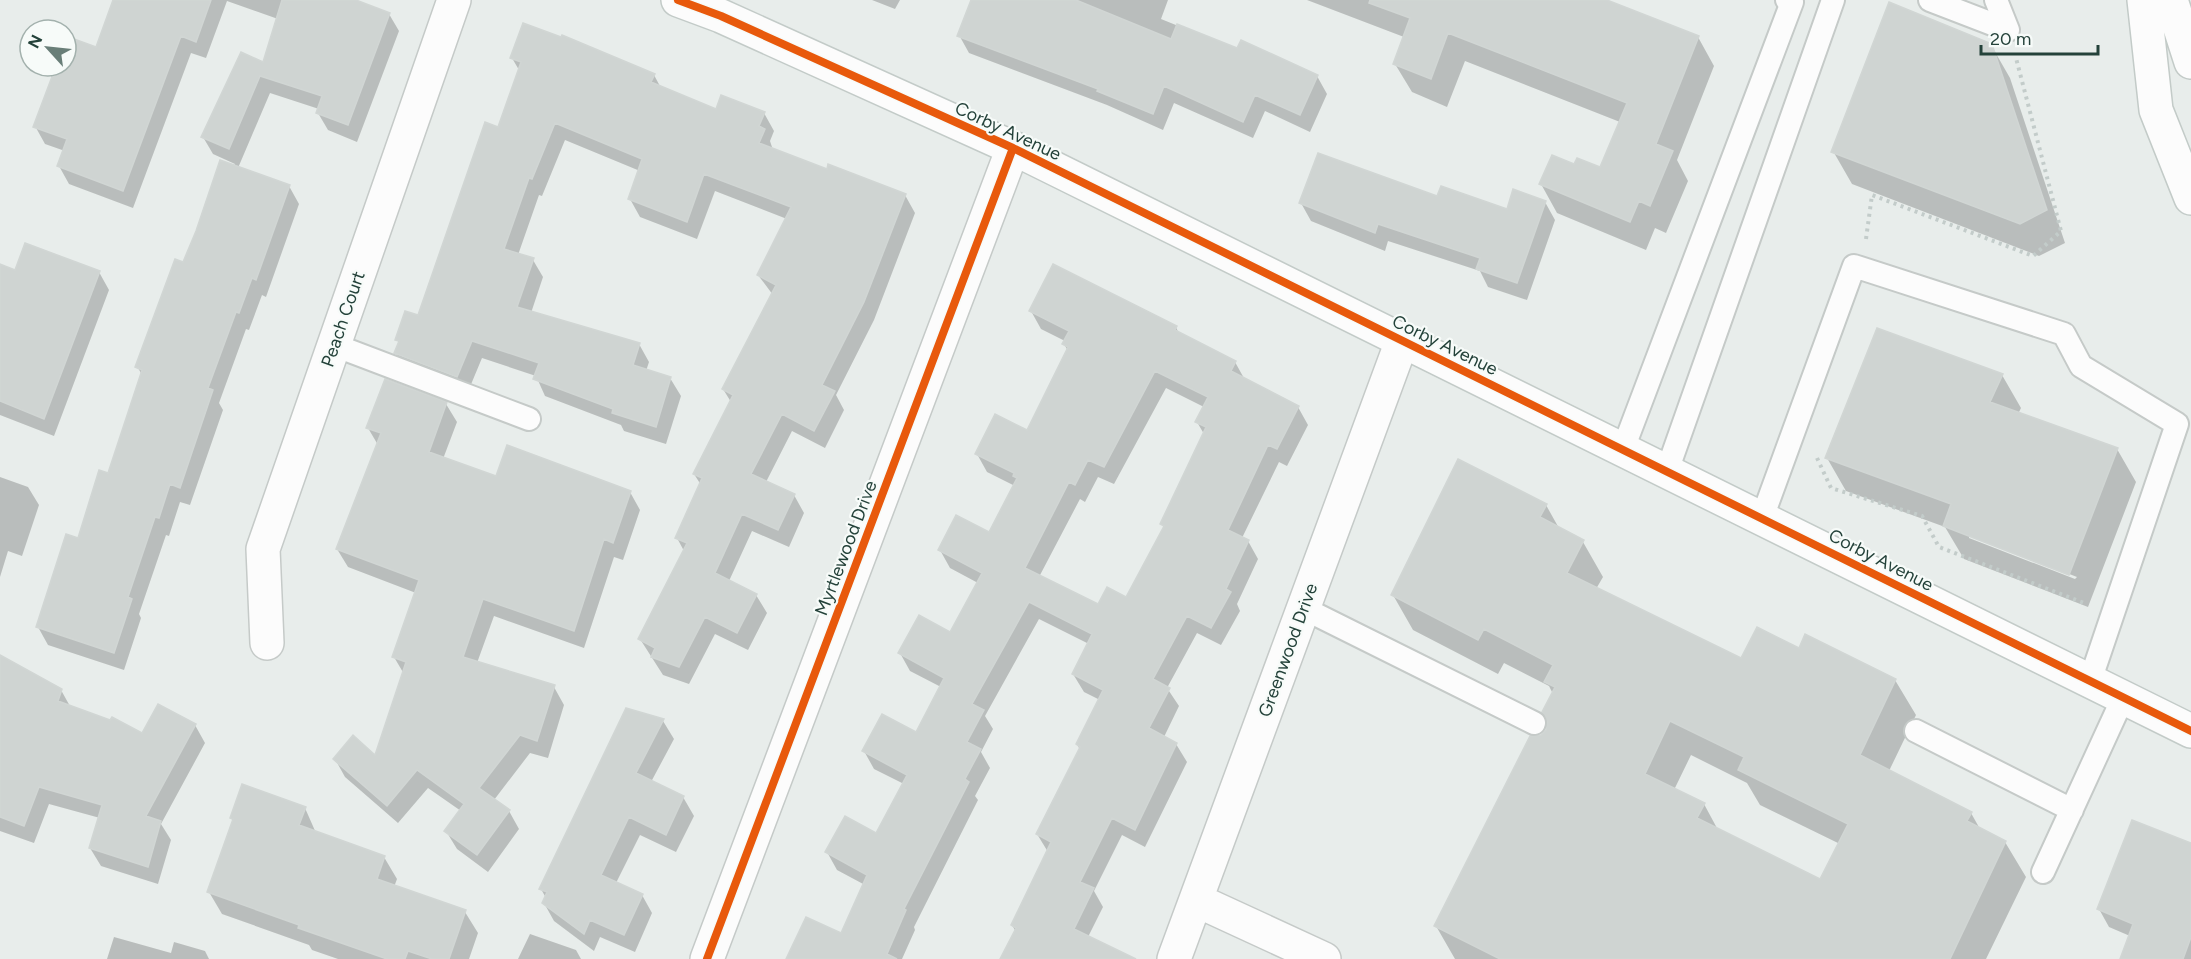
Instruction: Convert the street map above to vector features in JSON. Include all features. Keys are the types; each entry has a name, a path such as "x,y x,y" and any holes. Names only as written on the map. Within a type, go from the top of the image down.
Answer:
{"street":[{"name":"Peach Court","path":"267,643 263,549 454,0"},
{"name":"Corby Avenue","path":"678,0 721,16 1013,148 2191,731"},
{"path":"2144,0 2156,110 2191,198"},
{"path":"2171,0 2191,62"},
{"name":"Myrtlewood Drive","path":"707,959 1013,148"},
{"name":"Greenwood Drive","path":"1174,959 1402,341"},
{"path":"1196,900 1324,959"}],"lane":[{"path":"1623,449 1792,2 1787,0"},
{"path":"1667,471 1833,0"},
{"path":"1930,0 2008,30"},
{"path":"1996,0 2008,30"},
{"path":"1762,518 1854,266 2064,334 2081,366 2177,424 2090,681"},
{"path":"334,345 529,419"},
{"path":"1303,608 1534,723"},
{"path":"2043,872 2123,698"},
{"path":"1916,731 2072,810"}],"path":[{"path":"1862,268 1872,195 2033,256 2061,231 2008,30"},
{"path":"1814,452 1831,488 1922,516 1939,547 2113,614"}],"building":[{"path":"113,0 211,0 196,42 181,36 123,191 57,166 67,139 33,127 51,78 78,78 78,40 96,47"},
{"path":"282,0 356,0 390,13 348,125 316,113 322,96 260,76 229,149 201,137 241,52 263,62"},
{"path":"971,0 1076,0 1171,39 1177,24 1237,48 1241,40 1318,75 1300,115 1255,95 1243,122 1164,86 1153,114 1097,91 1098,89 957,36"},
{"path":"1370,0 1607,0 1699,36 1656,144 1673,151 1650,206 1639,201 1630,222 1539,184 1552,155 1574,164 1577,158 1600,167 1627,103 1448,33 1431,79 1393,64 1410,18 1369,3"},
{"path":"1889,2 1992,44 2047,210 2020,224 1831,152"},
{"path":"523,23 561,37 562,35 655,74 651,82 716,109 721,95 765,112 759,126 765,129 759,143 827,169 828,164 906,194 864,302 822,385 835,391 814,431 782,414 751,474 795,494 778,530 742,514 715,573 757,594 737,633 705,617 679,667 651,657 655,648 638,639 687,543 675,538 702,478 693,474 733,395 722,389 776,285 757,275 791,207 704,174 687,222 628,199 642,159 555,123 532,179 529,178 504,249 534,258 517,307 640,343 633,365 671,377 656,427 612,413 613,409 533,379 539,363 472,341 457,377 394,353 399,341 395,340 405,311 418,315 485,122 498,127 521,62 510,58"},
{"path":"1318,153 1437,196 1441,186 1507,209 1513,189 1546,201 1517,283 1476,269 1480,258 1378,224 1375,233 1299,203"},
{"path":"220,160 290,185 256,280 252,278 239,313 236,312 208,388 213,390 180,488 170,484 159,518 155,517 128,597 132,599 114,653 36,627 66,534 78,538 99,470 108,473 142,370 135,367 175,259 183,262 196,231"},
{"path":"25,243 100,271 44,419 0,401 0,264 15,270"},
{"path":"1053,264 1177,326 1175,330 1236,361 1231,371 1299,406 1277,449 1268,445 1228,530 1249,540 1226,589 1231,592 1211,628 1187,616 1153,679 1170,688 1149,728 1177,743 1135,830 1112,818 1080,882 1094,888 1074,929 1136,959 1000,959 1016,928 1011,925 1051,842 1036,834 1080,747 1076,744 1103,690 1072,674 1092,634 1029,602 972,704 984,710 967,742 981,749 965,779 969,782 904,909 906,910 887,954 897,959 786,959 806,917 841,933 867,875 825,852 845,816 876,833 907,775 862,751 882,714 916,732 944,678 898,653 919,615 950,632 982,573 938,550 956,515 989,532 1017,478 1013,476 1014,473 975,454 995,414 1027,430 1068,347 1062,344 1069,331 1029,311","holes":["1155,371 1208,397 1195,422 1206,427 1160,524 1164,526 1126,597 1107,587 1098,604 1025,568 1069,482 1075,485 1088,460 1104,467"]},
{"path":"1877,328 2003,374 1990,402 2118,448 2069,575 1943,526 1951,504 1825,458"},
{"path":"385,379 447,402 429,452 496,476 507,445 631,491 613,543 604,539 574,631 483,599 463,657 555,685 537,741 520,735 479,788 510,810 477,855 444,831 464,804 417,770 387,806 333,759 353,735 375,755 406,662 392,657 419,580 336,549 381,433 366,428"},
{"path":"1458,459 1547,504 1540,517 1584,540 1567,573 1741,658 1757,627 1799,648 1805,634 1896,679 1860,755 1972,812 1967,821 2006,841 1950,959 1500,959 1434,926 1530,736 1541,735 1546,730 1547,722 1542,712 1555,687 1544,682 1553,665 1484,629 1478,640 1391,595","holes":["1670,721 1744,757 1738,770 1848,824 1820,879 1697,818 1705,803 1645,774"]},
{"path":"0,655 62,689 58,701 110,720 112,717 142,733 158,704 196,724 146,816 161,821 148,867 89,848 102,805 39,787 24,826 0,817"},
{"path":"626,708 664,719 636,773 684,796 666,835 629,817 601,875 643,894 624,935 590,920 584,934 542,903 547,892 539,889"},
{"path":"242,784 306,807 299,825 385,856 377,879 466,910 449,959 432,959 408,951 405,959 387,959 298,928 299,925 207,892 233,819 230,818"},
{"path":"2132,820 2191,843 2191,937 2183,959 2120,959 2133,924 2097,909"}],"cycle path":[{"path":"678,0 721,16 1013,148 2191,731"},
{"path":"707,959 1013,148"}]}
